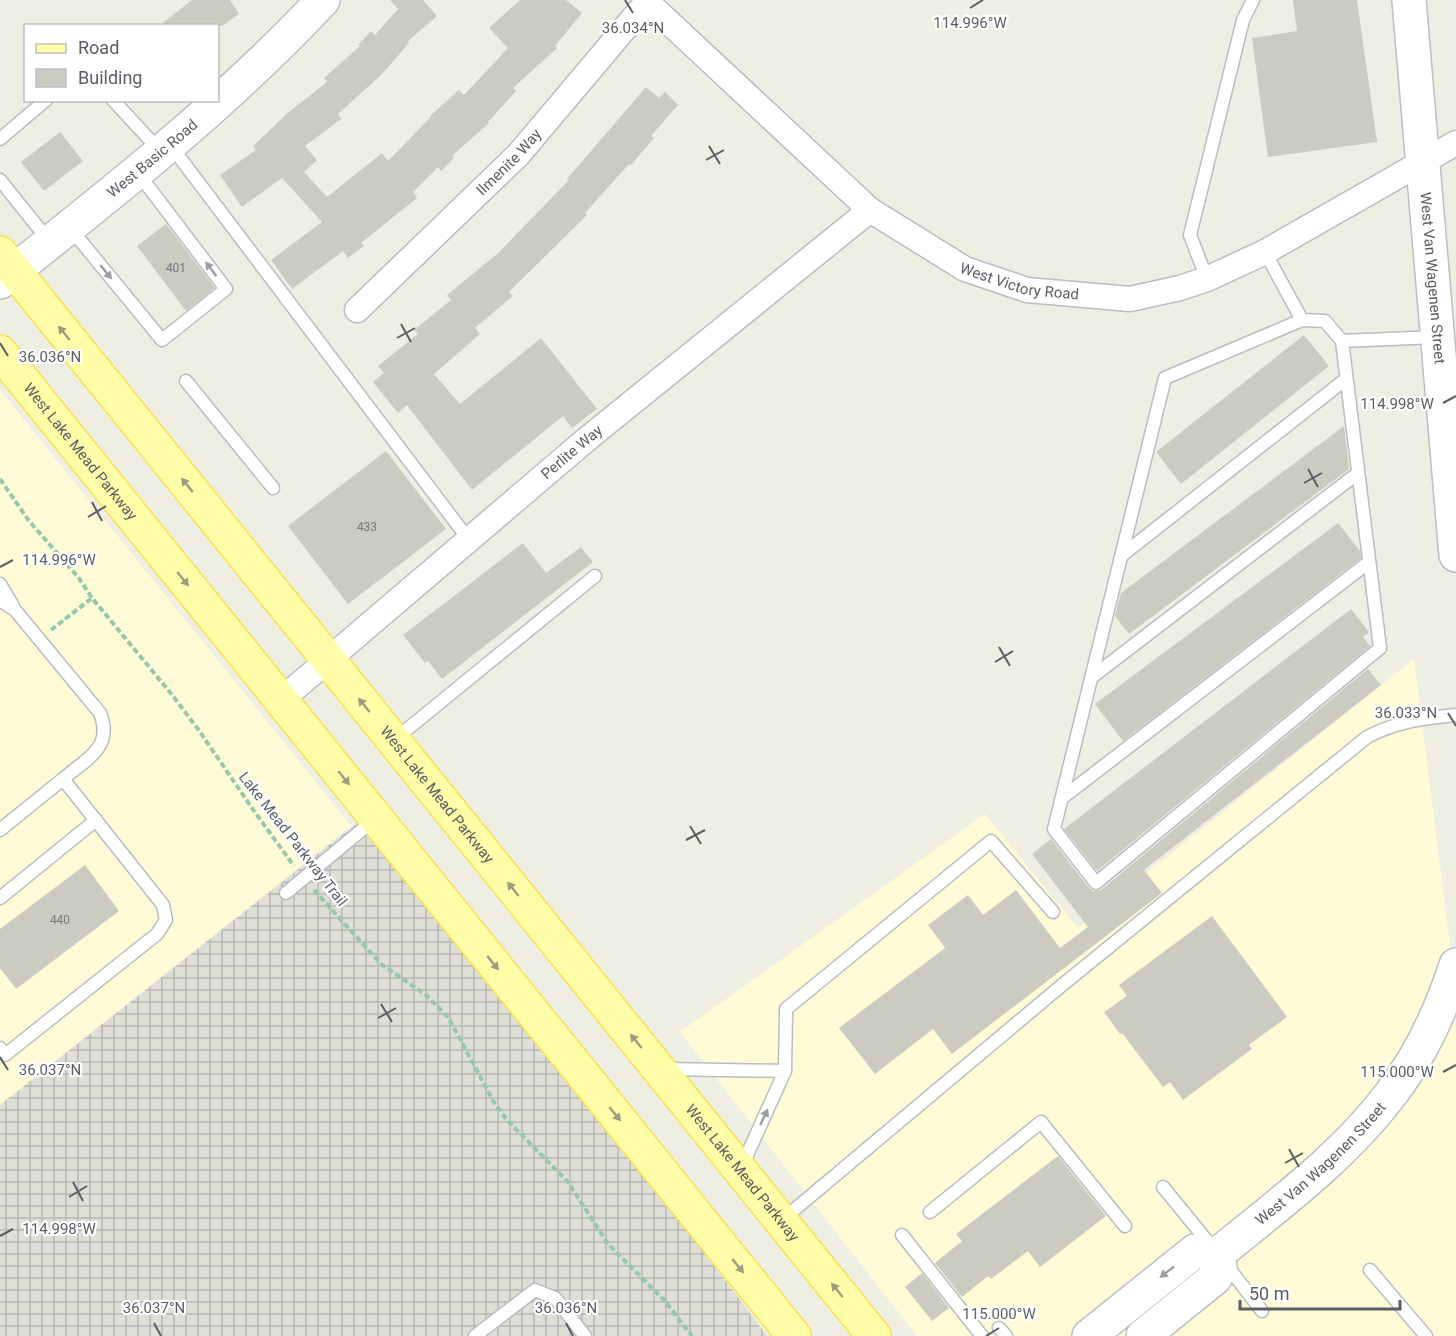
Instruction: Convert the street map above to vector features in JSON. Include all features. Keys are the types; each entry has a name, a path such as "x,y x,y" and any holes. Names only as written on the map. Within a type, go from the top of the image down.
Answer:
{"main road":[{"name":"West Basic Road","path":"219,100 279,47 323,0"},
{"name":"West Van Wagenen Street","path":"1409,0 1456,555"},
{"name":"West Basic Road","path":"5,269 60,234 156,156 217,102"},
{"name":"West Lake Mead Parkway","path":"5,269 329,661 874,1336"},
{"name":"West Lake Mead Parkway","path":"0,352 794,1336"},
{"name":"West Van Wagenen Street","path":"1218,1254 1340,1152 1391,1095 1418,1053 1440,1009 1456,964"},
{"path":"1089,1336 1195,1251 1218,1254 1220,1268 1215,1278 1143,1336"}],"street":[{"name":"West Victory Road","path":"646,1 870,210 965,269 1027,290 1130,298 1180,288 1207,279 1265,252 1456,143"},
{"name":"Ilmenite Way","path":"357,310 518,155 646,1"},
{"name":"Perlite Way","path":"281,700 587,439 870,210"}],"lane":[{"path":"1207,279 1190,235 1243,20 1253,0"},
{"path":"0,140 44,102"},
{"path":"114,102 469,540"},
{"path":"0,180 60,234 162,340 226,289 156,156"},
{"path":"1265,252 1302,320"},
{"path":"1302,320 1325,321 1342,341 1380,648 1095,883 1054,829 1165,378 1302,320"},
{"path":"1342,341 1437,337"},
{"path":"1121,556 1346,379"},
{"path":"186,381 273,488"},
{"path":"1092,677 1358,473"},
{"path":"1062,798 1369,562"},
{"path":"393,741 595,576"},
{"path":"0,585 15,610 99,713 105,726 104,738 98,748 0,830"},
{"path":"0,602 15,610"},
{"path":"781,1221 1078,971 1367,737 1402,723 1456,715"},
{"path":"2,1054 157,934 166,920 163,905 63,778"},
{"path":"286,893 376,818"},
{"path":"0,898 96,820"},
{"path":"740,1170 786,1071 786,1009 991,841 1053,912"},
{"path":"658,1068 786,1071"},
{"path":"930,1212 1041,1122 1125,1226"},
{"path":"1164,1187 1262,1311"},
{"path":"902,1235 982,1336"},
{"path":"1370,1270 1426,1336"},
{"path":"475,1336 535,1290 555,1298 585,1336"}],"path":[{"name":"Lake Mead Parkway Trail","path":"0,479 28,521 78,577 92,598 198,729 254,811 304,878 381,964 426,995 448,1017 495,1104 506,1119 568,1182 608,1244 664,1300 692,1336"},
{"path":"62,622 92,598"}],"shaded area":[{"path":"0,390 351,826 0,1105"},
{"path":"1414,659 1456,991 1456,1336 917,1336 680,1032 985,814 1078,928"},
{"path":"371,812 767,1336 0,1336 0,1105"}],"building":[{"path":"192,0 230,0 239,14 222,26 219,24 162,24"},
{"path":"390,0 423,0 437,16 408,41 409,43 382,74 338,114 341,119 305,146 317,160 304,172 327,197 382,153 388,161 430,116 459,90 464,95 508,48 489,28 520,0 566,0 582,13 555,46 557,48 513,88 516,91 489,123 452,156 454,158 441,171 438,167 413,192 417,198 361,243 364,246 348,258 343,251 292,289 271,260 322,222 282,178 242,207 220,175 256,150 253,146 290,111 327,82 324,78 360,46 358,45 371,31 375,35 398,9"},
{"path":"1293,0 1357,0 1377,142 1268,157 1252,38 1297,31"},
{"path":"646,87 659,98 665,92 678,105 651,136 654,138 585,213 587,215 509,292 513,296 475,328 480,334 434,374 460,404 541,338 597,409 572,428 563,416 472,490 407,405 398,413 373,382 384,373 378,366 418,334 414,330 451,300 447,295 497,254 569,180 567,179"},
{"path":"60,132 83,161 44,191 21,162"},
{"path":"166,224 215,288 186,311 137,246"},
{"path":"1304,335 1329,366 1181,484 1156,452"},
{"path":"1344,426 1349,469 1129,634 1115,616 1121,593"},
{"path":"386,451 446,529 348,604 288,526"},
{"path":"1338,523 1360,551 1361,558 1123,741 1095,704"},
{"path":"523,543 546,573 581,547 593,562 442,679 428,661 425,663 403,635"},
{"path":"1351,609 1369,632 1363,637 1370,646 1097,871 1064,829"},
{"path":"1368,669 1381,685 1144,870 1162,893 952,1054 933,1029 875,1074 839,1028 945,948 928,925 968,895 983,915 1016,890 1060,948 1088,927 1032,854 1051,839 1089,888 1094,891 1101,890"},
{"path":"85,865 119,911 16,989 0,968 0,929"},
{"path":"1212,916 1287,1017 1249,1045 1252,1049 1183,1100 1170,1082 1163,1087 1104,1012 1127,996 1119,985"},
{"path":"1058,1156 1106,1216 1040,1267 1028,1251 991,1279 988,1276 962,1297 935,1263 962,1241 956,1234"},
{"path":"922,1273 949,1308 932,1321 905,1287"}]}
